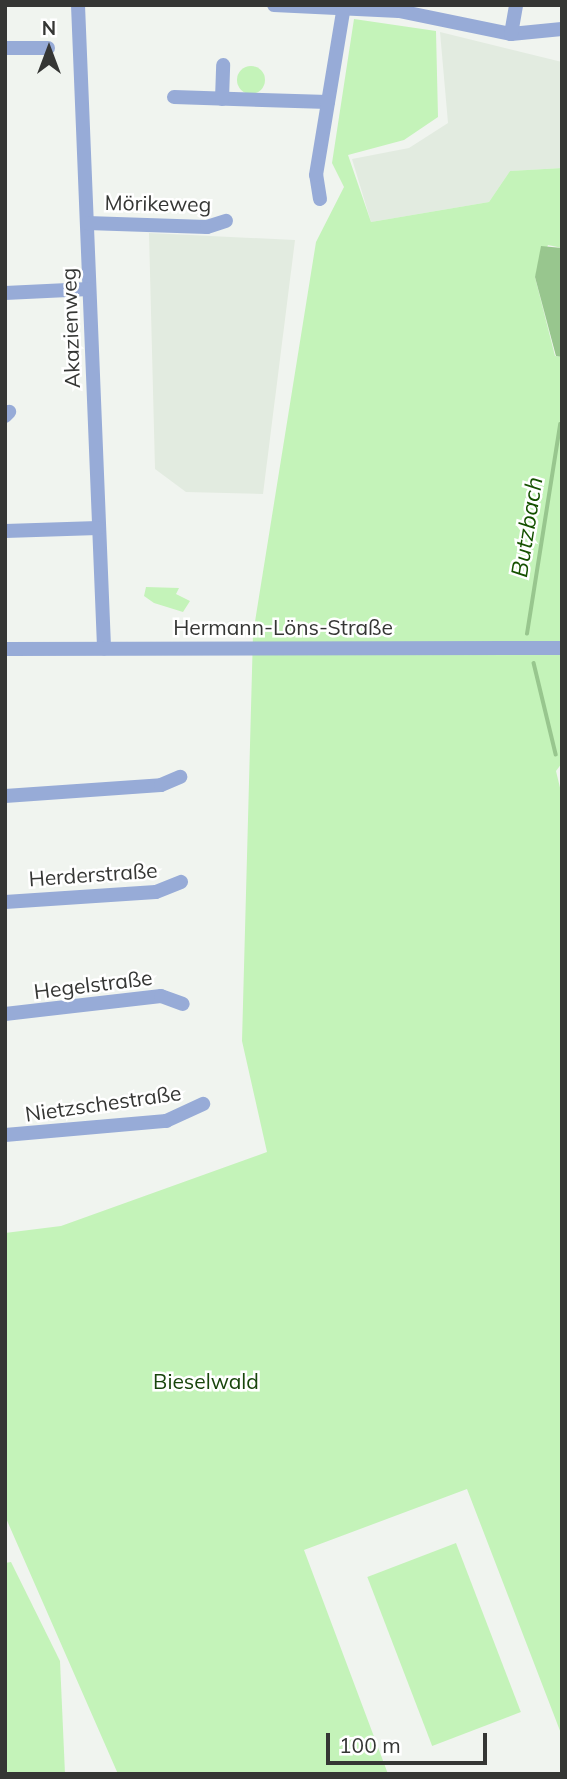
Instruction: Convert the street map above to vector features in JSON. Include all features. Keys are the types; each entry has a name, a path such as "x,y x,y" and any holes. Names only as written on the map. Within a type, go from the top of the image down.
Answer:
{"street":[{"name":"Akazienweg","path":"78,5 104,648"},
{"path":"274,5 344,6 510,34 562,29"},
{"path":"510,34 516,5"},
{"path":"320,199 316,175 344,6"},
{"path":"5,48 48,48"},
{"path":"222,99 223,65"},
{"path":"174,97 328,102"},
{"name":"Mörikeweg","path":"87,223 207,227 226,221"},
{"path":"5,293 89,289"},
{"path":"5,531 98,528"},
{"name":"Hermann-Löns-Straße","path":"5,649 562,648"},
{"path":"5,796 162,785 180,777"},
{"name":"Herderstraße","path":"5,902 156,892 181,882"},
{"name":"Hegelstraße","path":"5,1014 161,996 183,1004"},
{"name":"Nietzschestraße","path":"5,1135 166,1121 203,1104"}],"shaded area":[{"path":"440,32 562,62 561,168 510,171 489,202 371,222 352,159 409,148 448,123"},
{"path":"149,233 295,240 263,494 186,492 155,469"},
{"path":"541,246 562,248 562,357 556,356 535,277"}],"green space":[{"name":"Bieselwald","path":"354,19 436,31 438,117 404,140 348,155 371,222 489,202 510,171 562,168 562,248 548,245 535,277 555,356 562,357 562,763 556,771 562,796 562,1736 467,1489 304,1550 388,1774 118,1774 5,1516 5,1233 61,1226 267,1152 242,1041 253,634 316,242 344,187 332,163"},
{"path":"251,66 261,70 265,80 261,90 251,94 241,90 237,80 241,70"},
{"path":"146,587 179,588 176,594 190,601 183,612 154,603 144,596"},
{"path":"456,1543 521,1712 432,1746 367,1577"},
{"path":"11,1562 60,1661 65,1774 5,1774 5,1563"}],"waterway":[{"name":"Butzbach","path":"527,634 560,425"},
{"name":"Butzbach","path":"534,663 556,754"}]}
